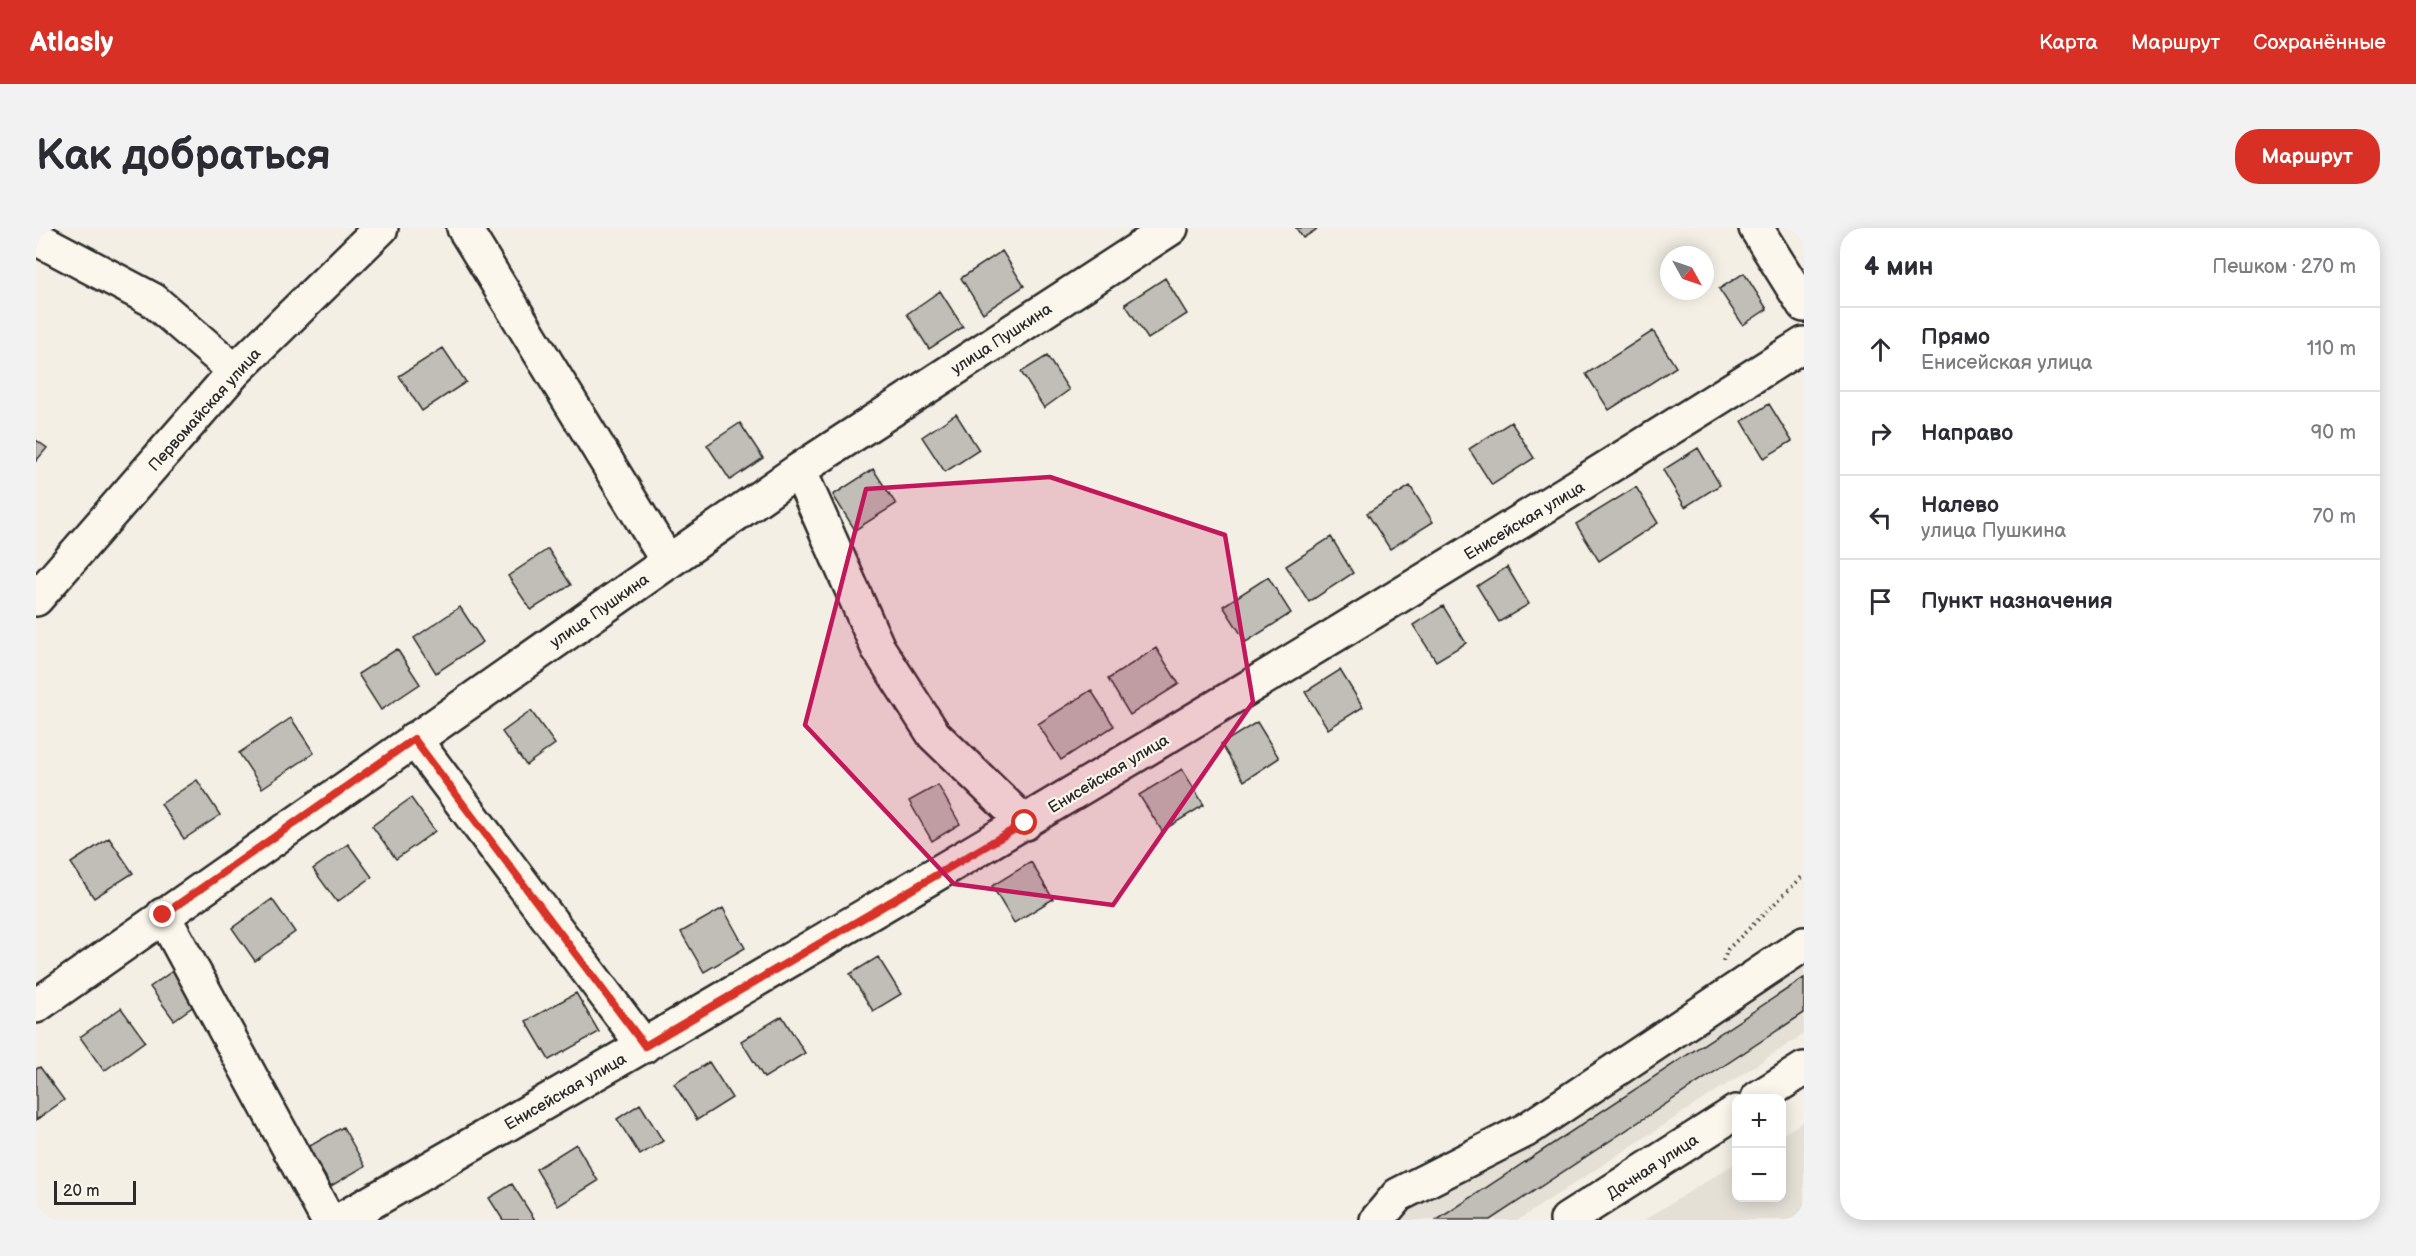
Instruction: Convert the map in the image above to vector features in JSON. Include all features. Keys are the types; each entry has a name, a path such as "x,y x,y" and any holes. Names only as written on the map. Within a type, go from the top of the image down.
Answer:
{"street":[{"name":"Первомайская улица","path":"36,599 235,371 381,228"},
{"path":"464,228 668,562"},
{"name":"улица Пушкина","path":"36,1006 799,470 1171,228"},
{"path":"1756,228 1804,304"},
{"path":"36,238 153,300 235,371"},
{"name":"Енисейская улица","path":"340,1220 645,1046 1025,823 1607,469 1804,345"},
{"path":"799,470 884,658 934,735 1025,823"},
{"path":"414,739 645,1046"},
{"path":"163,915 328,1220"},
{"path":"1377,1220 1398,1195 1526,1130 1804,944"},
{"path":"1764,1094 1804,1069"},
{"name":"Дачная улица","path":"1567,1220 1732,1115"}],"path":[{"path":"1718,971 1728,950 1804,875"}],"highlighted area":[{"path":"1050,477 1225,535 1253,702 1113,905 954,884 805,725 866,489"}],"shaded area":[{"path":"1804,930 1804,1034 1518,1220 1356,1220"},
{"path":"1804,1121 1804,1220 1644,1220 1732,1165 1732,1202 1786,1202 1786,1132"}],"building":[{"path":"1296,228 1319,228 1303,238"},
{"path":"1002,251 1024,286 983,313 961,278"},
{"path":"1744,273 1767,309 1743,325 1719,289"},
{"path":"1165,278 1187,314 1148,339 1125,304"},
{"path":"940,291 963,327 929,349 907,314"},
{"path":"1653,331 1676,367 1609,410 1586,374"},
{"path":"443,348 466,382 422,411 399,376"},
{"path":"1047,356 1069,390 1044,408 1021,372"},
{"path":"1769,404 1792,441 1764,458 1742,421"},
{"path":"956,414 979,450 945,472 922,437"},
{"path":"1511,422 1534,458 1492,485 1469,449"},
{"path":"740,423 763,458 730,480 707,445"},
{"path":"36,440 47,448 36,461"},
{"path":"1698,448 1720,485 1685,507 1663,470"},
{"path":"873,469 896,504 855,530 833,495"},
{"path":"1410,486 1433,522 1390,549 1367,513"},
{"path":"1636,487 1658,523 1599,561 1576,524"},
{"path":"1331,537 1353,573 1309,602 1286,566"},
{"path":"548,549 571,585 531,610 508,576"},
{"path":"1507,567 1529,604 1499,622 1477,586"},
{"path":"1268,577 1291,613 1246,642 1223,606"},
{"path":"1443,606 1466,643 1436,661 1413,625"},
{"path":"460,607 483,642 436,673 414,638"},
{"path":"1156,648 1179,684 1130,715 1108,679"},
{"path":"397,649 420,684 381,710 358,674"},
{"path":"1340,670 1363,707 1328,729 1305,692"},
{"path":"1091,690 1114,726 1061,760 1038,724"},
{"path":"531,711 555,744 526,765 502,732"},
{"path":"291,718 314,753 262,788 239,753"},
{"path":"1257,722 1279,758 1244,781 1221,744"},
{"path":"1182,769 1204,805 1162,831 1139,795"},
{"path":"197,780 220,815 184,839 161,804"},
{"path":"938,785 960,824 932,841 909,801"},
{"path":"411,798 435,831 396,859 372,826"},
{"path":"109,838 133,873 94,898 71,863"},
{"path":"348,844 372,877 337,902 313,869"},
{"path":"1031,862 1053,899 1014,923 992,886"},
{"path":"272,899 295,932 255,961 232,928"},
{"path":"723,908 745,948 704,972 681,932"},
{"path":"878,957 901,994 873,1011 850,974"},
{"path":"181,965 205,998 174,1020 150,987"},
{"path":"1804,978 1804,1013 1490,1220 1437,1220"},
{"path":"576,993 599,1032 549,1060 526,1021"},
{"path":"121,1008 145,1041 104,1071 80,1037"},
{"path":"782,1016 805,1053 764,1078 741,1041"},
{"path":"709,1062 732,1098 697,1120 674,1084"},
{"path":"40,1067 64,1100 36,1120 36,1069"},
{"path":"640,1104 663,1141 640,1155 617,1119"},
{"path":"343,1127 365,1166 331,1186 308,1147"},
{"path":"576,1144 598,1181 558,1206 536,1169"},
{"path":"512,1184 535,1220 503,1220 489,1198"}],"route":[{"path":"163,915 414,739 645,1046 1025,823"}]}
